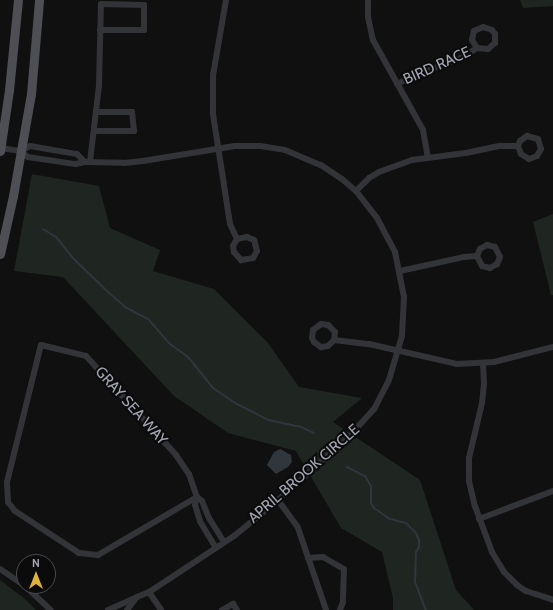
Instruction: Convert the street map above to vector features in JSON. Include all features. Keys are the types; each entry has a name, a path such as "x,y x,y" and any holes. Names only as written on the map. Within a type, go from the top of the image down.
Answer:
{"main road":[{"path":"0,150 9,90 18,0"},
{"path":"0,254 22,151 31,94 39,0"}],"street":[{"path":"226,0 213,75 213,114 230,224 237,239 234,246 235,256 245,260 252,258 257,251 254,240 247,237 237,239"},
{"path":"368,0 368,17 373,40 423,130 428,158"},
{"path":"88,162 96,112 100,4 144,4 144,30 100,30"},
{"name":"BIRD RACE","path":"397,84 467,55 477,48"},
{"path":"94,131 134,131 132,112 96,112"},
{"name":"APRIL BROOK CIRCLE","path":"0,150 22,151 30,146 77,154 88,162"},
{"name":"APRIL BROOK CIRCLE","path":"22,151 28,157 75,164 88,162 124,164 143,162 218,147 260,146 291,152 321,165 342,179 356,191 386,232 395,252 400,271 404,311 399,351 383,394 362,424 344,442 278,500 216,548 149,592 108,610"},
{"path":"356,191 369,178 390,167 412,160 466,153 500,146 518,146"},
{"path":"400,271 464,257 477,256"},
{"path":"334,340 369,344 457,364 483,364 553,347"},
{"name":"GRAY SEA WAY","path":"196,497 98,555 79,553 15,511 8,502 6,488 41,346 86,356 176,454 189,474 196,497 194,505 200,520 216,548"},
{"path":"483,364 484,393 470,451 469,470 471,493 492,552 507,575 526,591 553,600"},
{"path":"479,519 553,491"},
{"name":"GRAY SEA WAY","path":"196,497 202,502 208,518 224,542"},
{"path":"278,500 298,528 326,610"},
{"path":"308,558 323,557 344,569 343,602 340,610"},
{"path":"0,569 16,580"},
{"path":"149,592 161,610"},
{"path":"34,594 51,610"},
{"name":"APRIL BROOK CIRCLE","path":"127,610 137,597"},
{"path":"222,610 233,604 237,610"}],"shaded area":[{"path":"520,0 553,0 553,6 523,8"},
{"path":"32,174 99,186 110,228 160,250 153,271 214,289 268,343 299,387 362,398 333,422 420,480 456,590 474,610 393,610 393,598 382,552 341,528 296,451 228,433 174,396 63,277 14,271"},
{"path":"553,214 553,295 551,295 533,222"},
{"path":"280,449 291,455 292,462 288,467 276,474 267,465 274,452"},
{"path":"0,580 16,592 16,594 25,599 36,610 0,610"}],"waterway":[{"path":"43,229 56,237 74,259 125,307 149,320 170,344 188,357 213,388 237,404 268,420 301,427 314,433"},
{"path":"347,467 365,476 371,486 371,503 374,508 390,519 406,523 416,533 419,540 419,547 416,552 415,582 426,610"}]}
